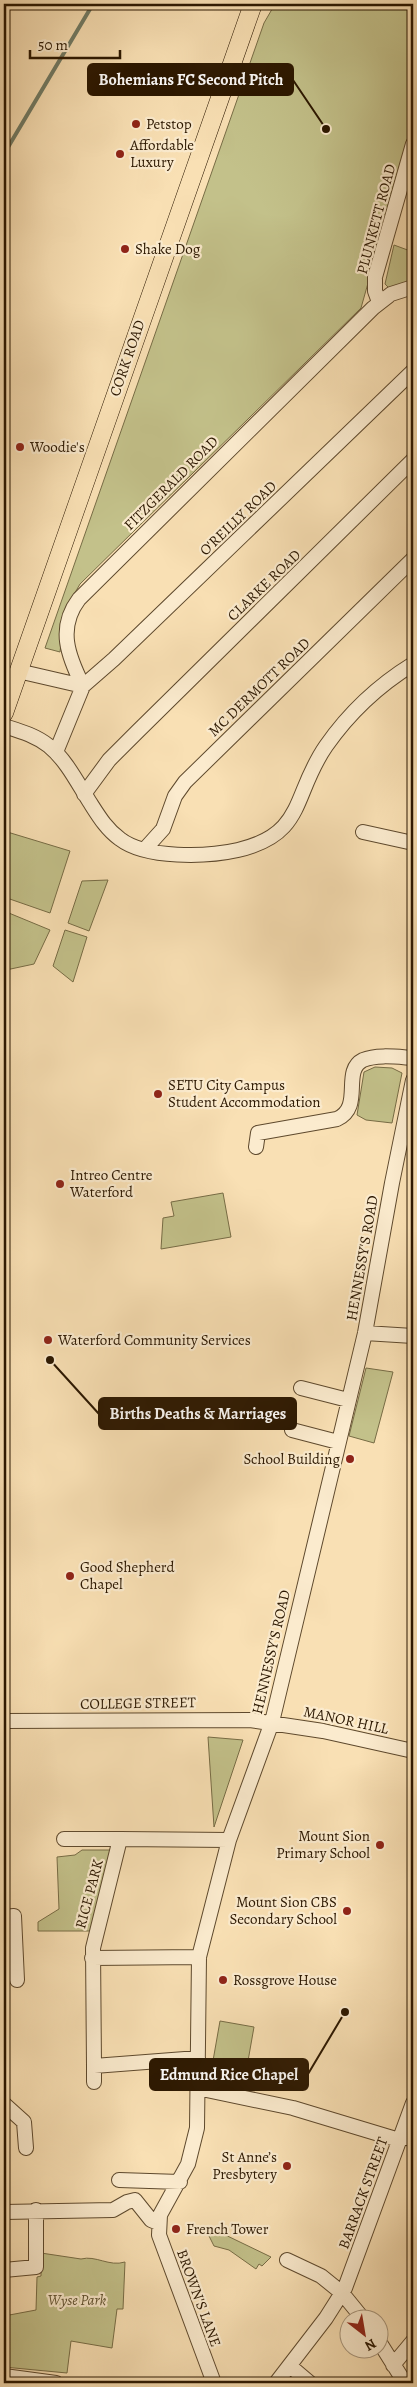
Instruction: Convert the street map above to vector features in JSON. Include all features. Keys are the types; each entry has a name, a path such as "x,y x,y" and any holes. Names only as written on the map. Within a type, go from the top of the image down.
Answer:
{"main road":[{"name":"CORK ROAD","path":"4,713 253,4"}],"street":[{"name":"PLUNKETT ROAD","path":"379,302 375,291 375,277 413,144"},
{"name":"FITZGERALD ROAD","path":"83,686 73,666 66,640 69,616 79,598 379,302 395,292 413,288"},
{"name":"O'REILLY ROAD","path":"83,686 122,652 413,371"},
{"name":"CLARKE ROAD","path":"84,794 109,760 413,460"},
{"name":"MC DERMOTT ROAD","path":"145,850 163,829 175,796 185,782 413,559"},
{"path":"4,726 36,737 56,752 84,794 115,835 129,844 145,850 183,854 214,854 256,845 275,837 290,820 305,781 333,736 372,694 413,664"},
{"path":"18,671 83,686 56,752"},
{"path":"363,832 413,843"},
{"path":"256,1147 258,1133 336,1120 348,1111 351,1104 355,1069 360,1063 380,1057 413,1058"},
{"name":"HENNESSY'S ROAD","path":"158,2223 162,2211 180,2182 193,2148 196,2128 199,1957 228,1840 272,1722 365,1333 413,1080"},
{"path":"365,1333 413,1336"},
{"path":"301,1388 348,1400"},
{"path":"292,1430 338,1442"},
{"name":"COLLEGE STREET","path":"4,1721 222,1718 272,1722"},
{"name":"MANOR HILL","path":"272,1722 413,1751"},
{"name":"RICE PARK","path":"64,1839 228,1840"},
{"name":"RICE PARK","path":"94,2082 92,1958 95,1938 120,1839"},
{"path":"9,1917 17,1980"},
{"path":"92,1958 199,1957"},
{"path":"94,2066 198,2058"},
{"path":"197,2088 340,2121 404,2139"},
{"name":"BARRACK STREET","path":"276,2383 342,2293 404,2139 413,2103"},
{"path":"4,2104 24,2122 26,2148"},
{"path":"119,2180 180,2182"},
{"path":"4,2212 113,2210 135,2200 151,2220 158,2223"},
{"path":"4,2270 36,2267 36,2210"},
{"name":"BROWN'S LANE","path":"158,2223 159,2235 181,2298 214,2383"},
{"path":"288,2260 321,2276 342,2293 356,2310"},
{"path":"394,2365 413,2341"},
{"path":"390,2359 405,2383"},
{"path":"290,2366 310,2383"},
{"path":"4,2376 56,2383"}],"green space":[{"path":"275,4 413,4 413,123 361,308 80,584 65,610 60,652 45,648 264,23"},
{"path":"394,245 413,252 413,281 389,288 385,284"},
{"path":"4,831 70,851 50,913 4,897"},
{"path":"108,880 89,931 68,923 82,881"},
{"path":"4,911 50,930 34,964 6,970 4,963"},
{"path":"65,930 87,937 73,982 53,966"},
{"path":"375,1067 392,1068 402,1073 392,1123 366,1120 357,1115 364,1072"},
{"path":"223,1193 231,1237 161,1249 163,1218 174,1216 171,1202"},
{"path":"366,1368 393,1372 374,1443 349,1436"},
{"path":"208,1737 243,1740 214,1827"},
{"path":"82,1850 112,1850 91,1931 38,1931 38,1922 59,1909 57,1857 75,1855"},
{"path":"220,2021 254,2027 245,2078 211,2072"},
{"path":"206,2230 215,2230 271,2257 262,2266 259,2264 256,2269 229,2250 214,2246"},
{"name":"Wyse Park","path":"41,2253 81,2259 92,2258 113,2263 125,2262 123,2309 117,2309 112,2348 71,2341 67,2373 4,2367 4,2316 36,2310 37,2277 41,2276"}],"waterway":[{"path":"4,154 93,4"}],"place":[{"name":"Petstop","path":"136,124"},
{"name":"Bohemians FC Second Pitch","path":"326,129"},
{"name":"Affordable Luxury","path":"120,154"},
{"name":"Shake Dog","path":"125,249"},
{"name":"Woodie's","path":"20,447"},
{"name":"SETU City Campus Student Accommodation","path":"158,1094"},
{"name":"Intreo Centre Waterford","path":"60,1184"},
{"name":"Waterford Community Services","path":"48,1340"},
{"name":"Births Deaths & Marriages","path":"50,1360"},
{"name":"School Building","path":"350,1459"},
{"name":"Good Shepherd Chapel","path":"70,1576"},
{"name":"Mount Sion Primary School","path":"380,1845"},
{"name":"Mount Sion CBS Secondary School","path":"347,1911"},
{"name":"Rossgrove House","path":"223,1980"},
{"name":"Edmund Rice Chapel","path":"345,2012"},
{"name":"St Anne’s Presbytery","path":"287,2166"},
{"name":"French Tower","path":"176,2229"}]}
